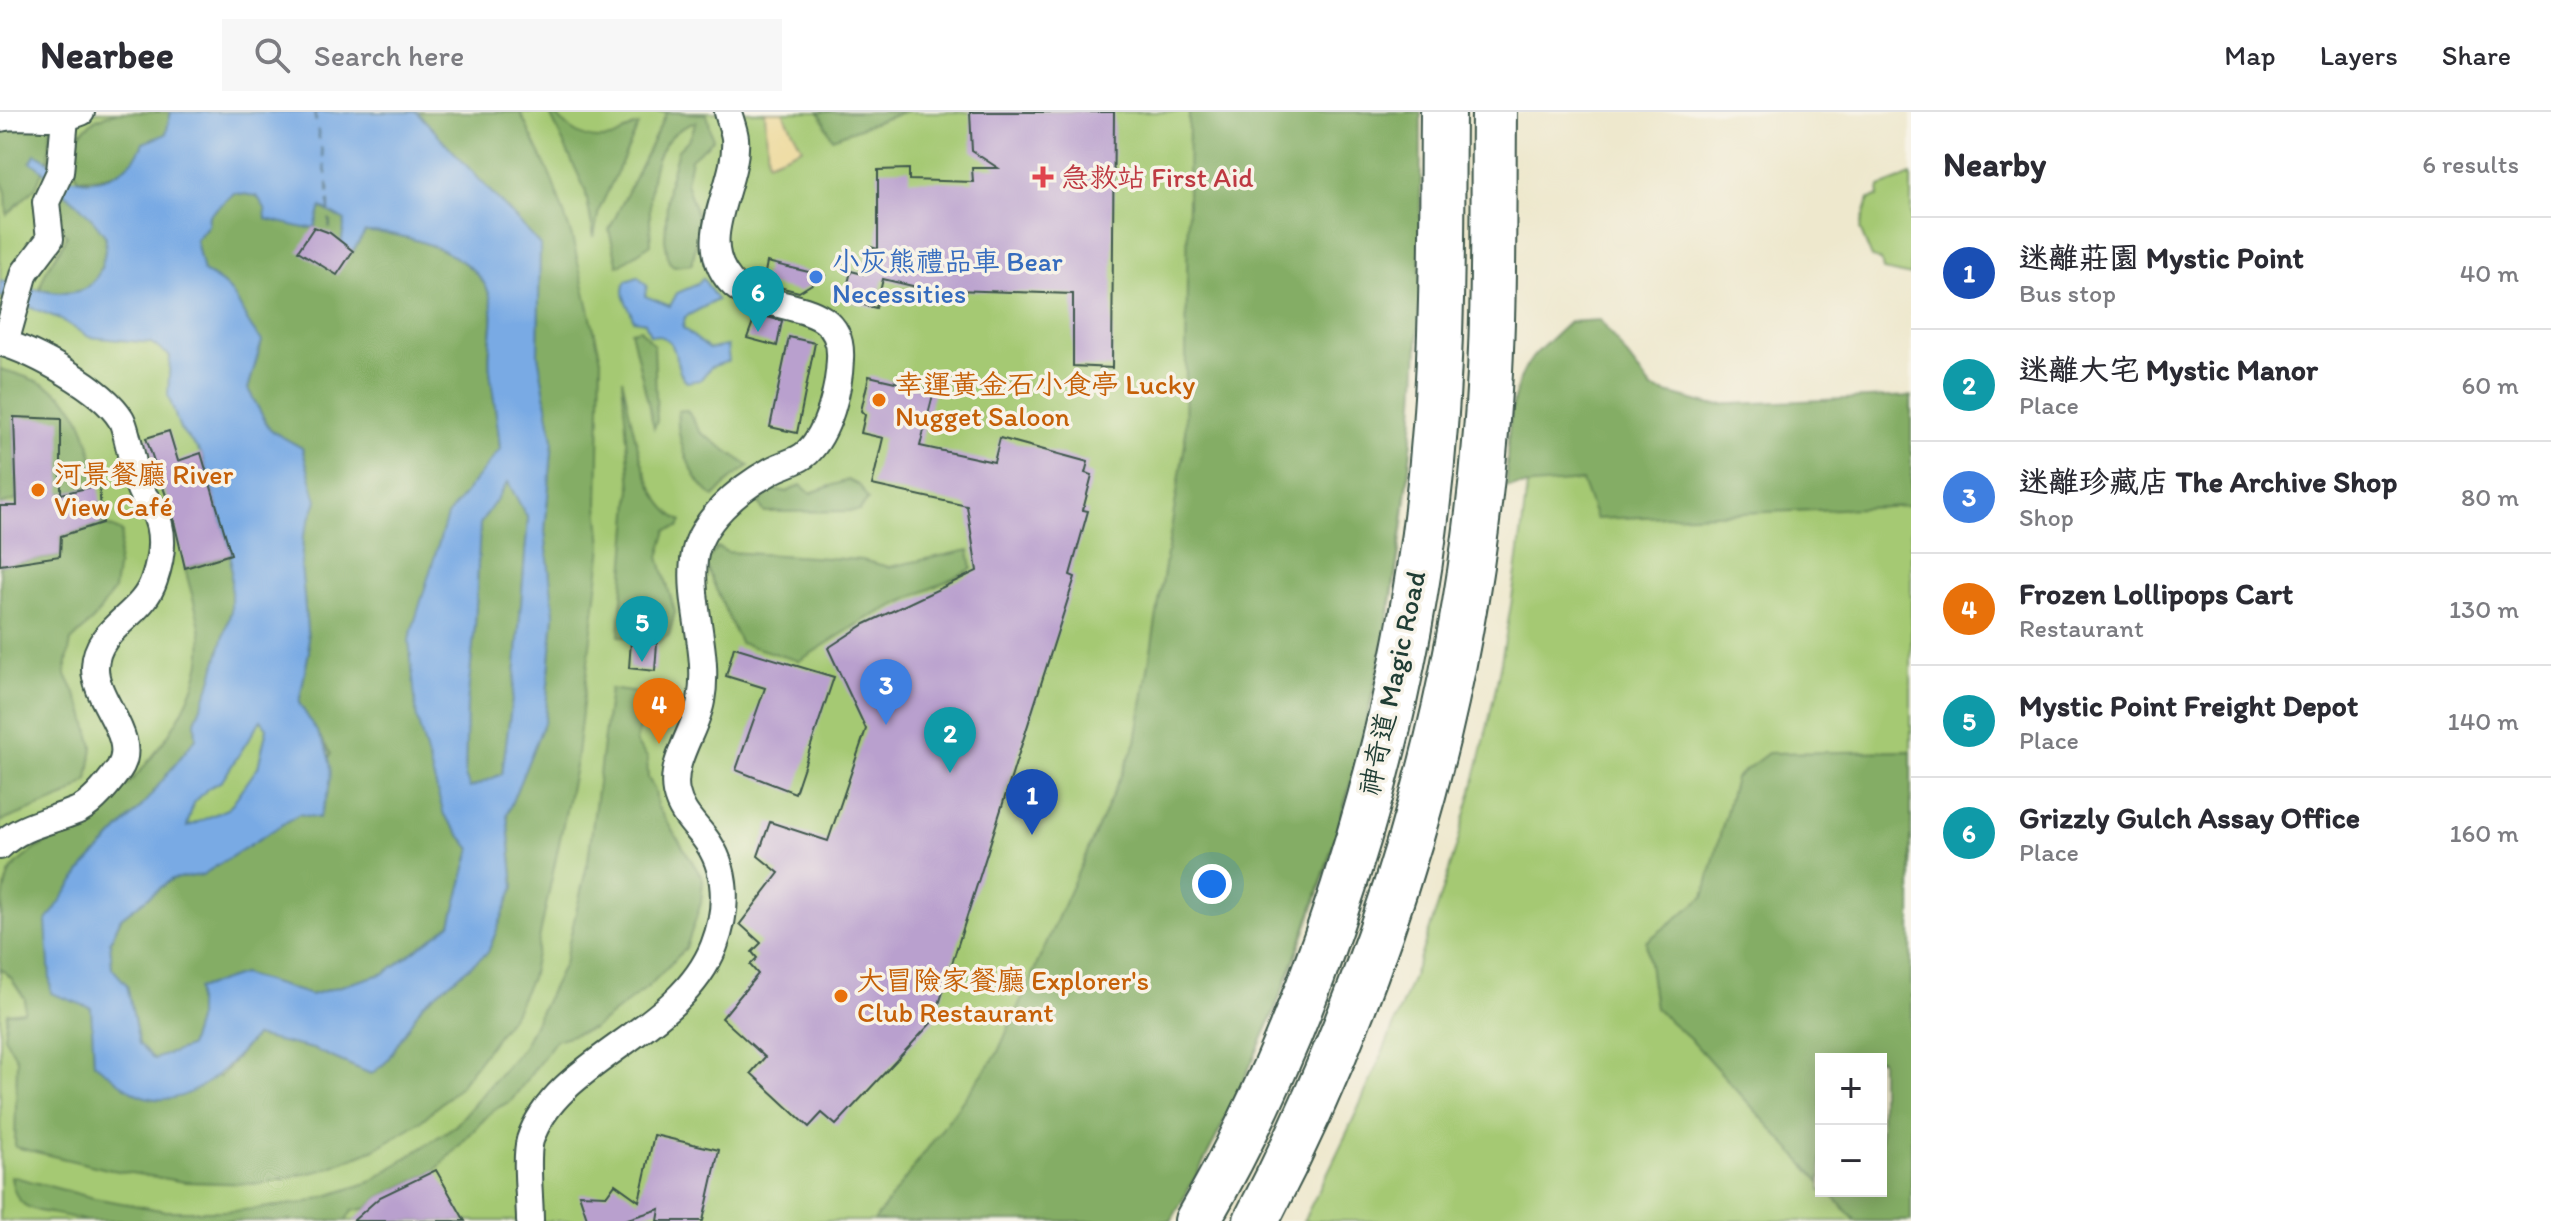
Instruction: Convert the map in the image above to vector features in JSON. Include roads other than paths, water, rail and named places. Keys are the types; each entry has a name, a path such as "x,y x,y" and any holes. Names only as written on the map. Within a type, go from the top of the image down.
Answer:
{"street":[{"path":"530,1221 530,1142 548,1107 605,1055 657,1019 692,986 713,949 721,921 724,885 720,867 706,839 687,818 676,789 681,756 701,703 703,680 693,562 699,538 742,488 804,456 820,438 840,359 837,334 818,313 748,296 729,281 719,261 714,234 724,202 735,139 728,112"},
{"name":"神奇道 Magic Road","path":"1197,1221 1254,1113 1311,976 1376,770 1400,667 1418,572 1435,429 1440,349 1443,112"},
{"name":"神奇道 Magic Road","path":"1256,1221 1294,1148 1360,994 1421,797 1451,677 1472,556 1486,433 1491,351 1494,112"},
{"path":"0,846 13,834 78,811 120,768 125,754 122,738 100,693 95,667 102,638 138,604 154,582 162,536 158,520 142,493 129,458 123,421 104,399 66,373 2,342 17,305 25,272 50,239 46,202 60,172 73,115 4,115"}],"water":[{"path":"171,112 417,112 540,245 538,355 553,440 545,531 554,614 545,720 507,814 514,887 488,952 422,1005 386,1062 371,1074 313,1049 255,1036 203,1086 170,1099 153,1099 130,1090 94,1063 91,1008 51,993 46,922 85,866 143,805 196,738 195,721 209,688 231,611 231,554 201,453 180,429 168,395 170,356 151,343 89,337 58,318 0,296 0,281 57,293 72,292 86,288 96,278 103,261 106,237 84,210 31,162 35,154 71,178 96,180 120,171 138,154 143,143 166,134","holes":["234,193 257,196 265,208 266,219 304,228 315,227 321,207 345,221 341,244 353,251 365,232 399,236 437,248 470,268 490,296 493,314 490,370 500,449 447,516 409,640 417,719 444,815 471,849 451,924 385,973 311,995 242,974 197,989 197,1021 189,1047 154,1059 139,1044 127,985 112,968 110,942 121,918 172,879 202,875 299,814 319,818 330,783 329,758 299,703 309,651 301,565 303,537 317,501 302,448 270,430 248,389 262,341 233,295 217,279 203,272 196,240 208,225 209,215","508,482 528,519 515,677 502,774 470,788 465,776 467,704 480,524","261,720 267,728 258,767 229,808 187,827 193,804 208,788 222,781"]},
{"path":"638,277 647,286 645,296 670,306 677,293 696,285 703,278 717,300 685,317 683,328 709,349 727,346 729,361 711,367 700,380 687,382 668,341 650,335 645,322 633,320 623,292 626,281"}],"place":[{"name":"急救站 First Aid","path":"1043,177"},
{"name":"小灰熊禮品車 Bear Necessities","path":"816,277"},
{"name":"Grizzly Gulch Assay Office","path":"758,332"},
{"name":"幸運黃金石小食亭 Lucky Nugget Saloon","path":"879,400"},
{"name":"河景餐廳 River View Café","path":"38,490"},
{"name":"Mystic Point Freight Depot","path":"642,662"},
{"name":"迷離珍藏店 The Archive Shop","path":"886,725"},
{"name":"Frozen Lollipops Cart","path":"659,744"},
{"name":"迷離大宅 Mystic Manor","path":"950,773"},
{"name":"迷離莊園 Mystic Point","path":"1032,835"},
{"name":"大冒險家餐廳 Explorer's Club Restaurant","path":"841,996"}]}
